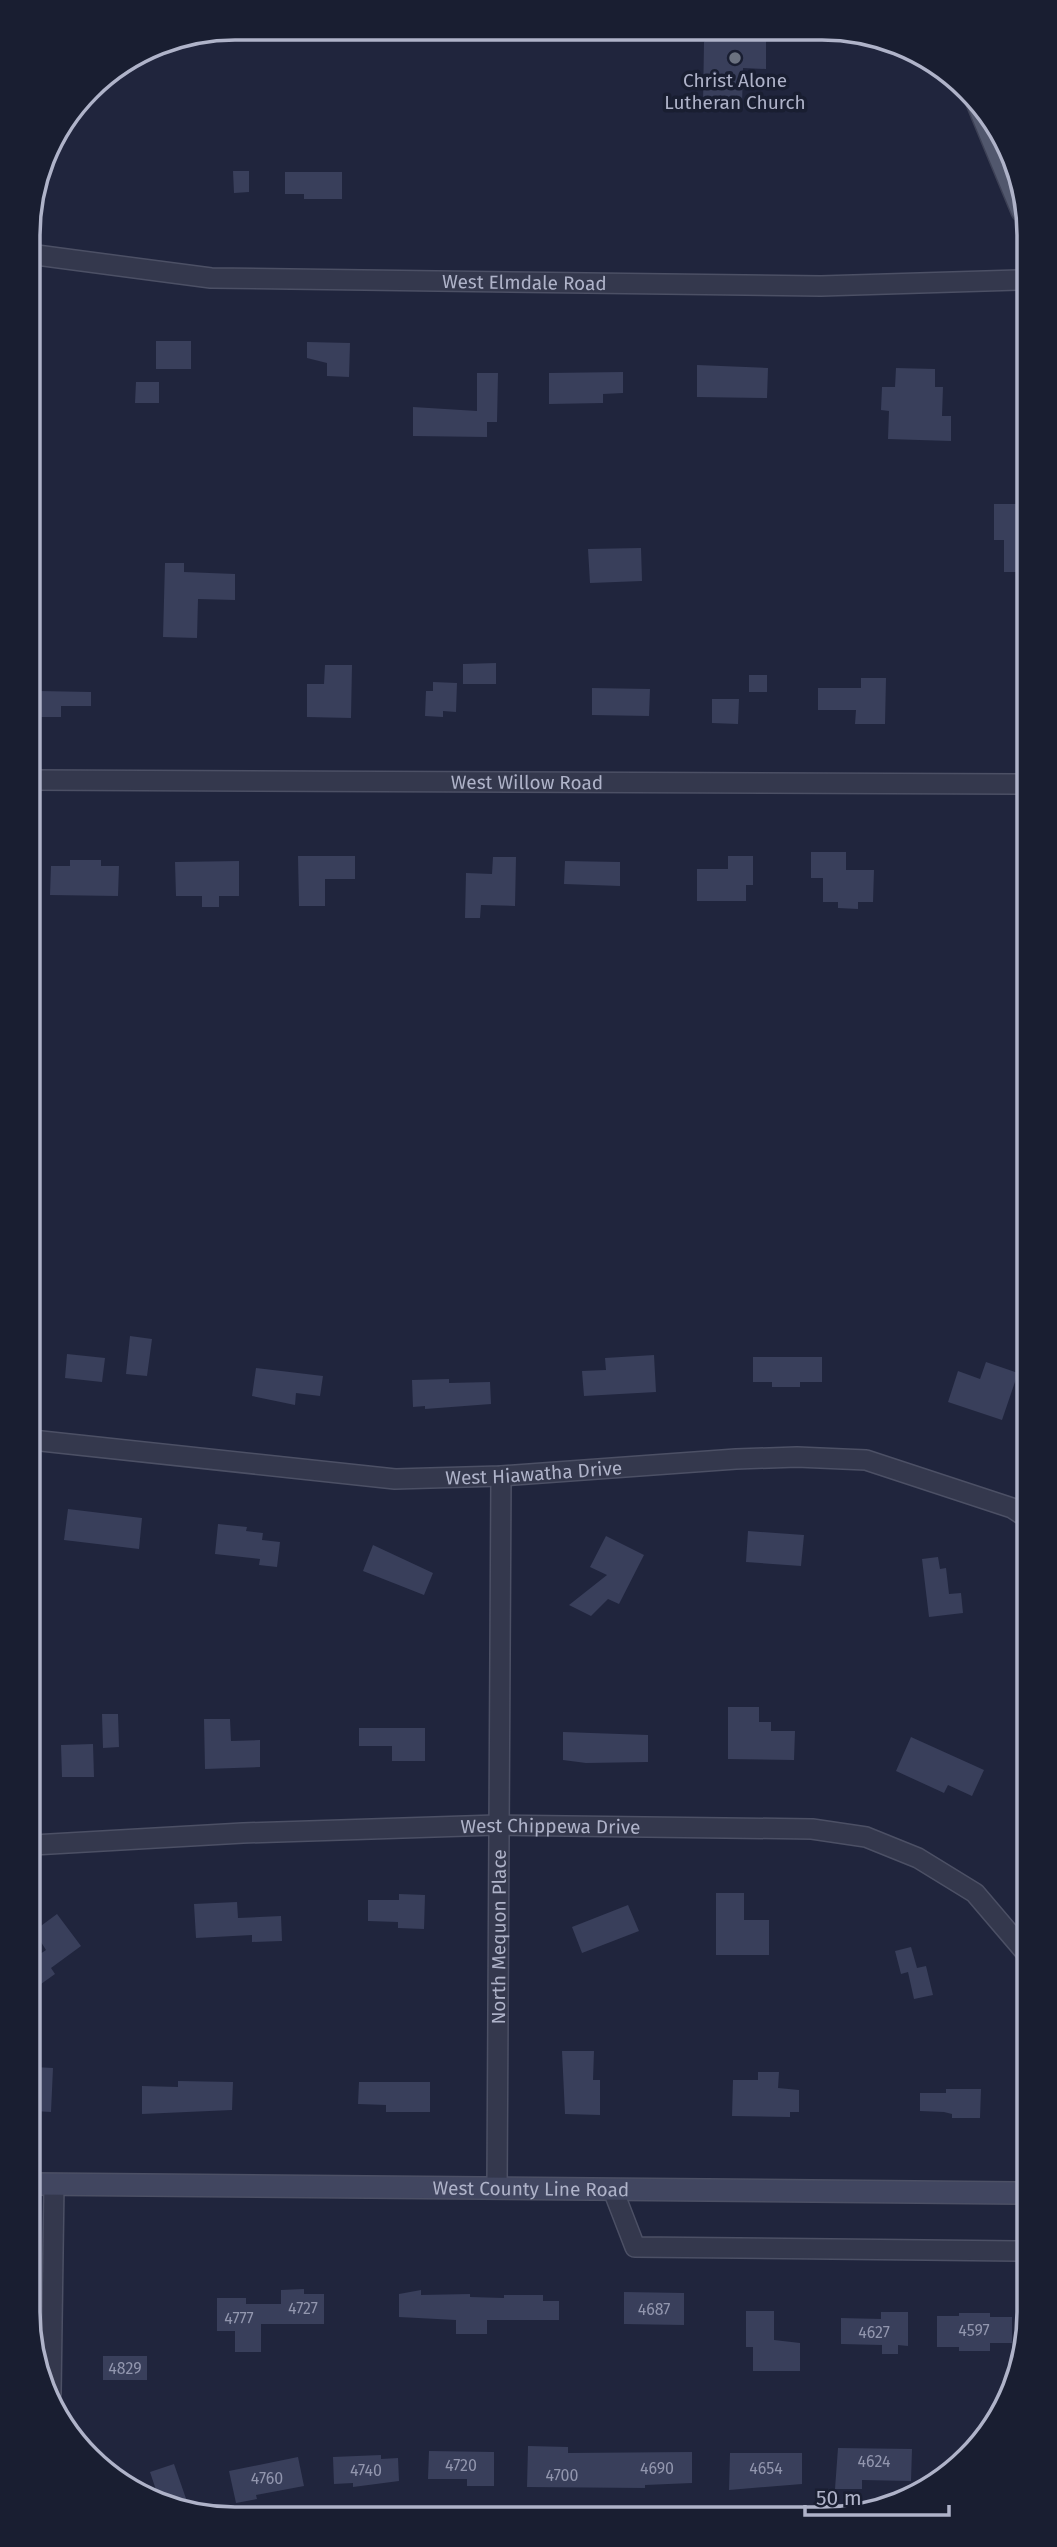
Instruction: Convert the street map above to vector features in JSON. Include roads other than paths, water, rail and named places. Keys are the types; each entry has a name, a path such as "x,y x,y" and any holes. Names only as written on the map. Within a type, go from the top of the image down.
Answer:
{"main road":[{"path":"995,145 1004,167"}],"street":[{"name":"West Elmdale Road","path":"41,256 211,278 821,285 1017,280"},
{"name":"West Willow Road","path":"41,780 1017,785"},
{"name":"West Hiawatha Drive","path":"40,1441 395,1479 500,1476 736,1459 797,1457 866,1461 1016,1511"},
{"name":"North Mequon Place","path":"497,2189 500,1476"},
{"name":"West Chippewa Drive","path":"40,1845 243,1833 497,1825 812,1829 866,1837 918,1858 975,1893 1016,1941"},
{"name":"West County Line Road","path":"44,2184 1016,2193"},
{"path":"44,2184 50,2372"},
{"path":"612,2190 635,2247 1016,2251"}],"place":[{"name":"Christ Alone Lutheran Church","path":"735,58"}]}
